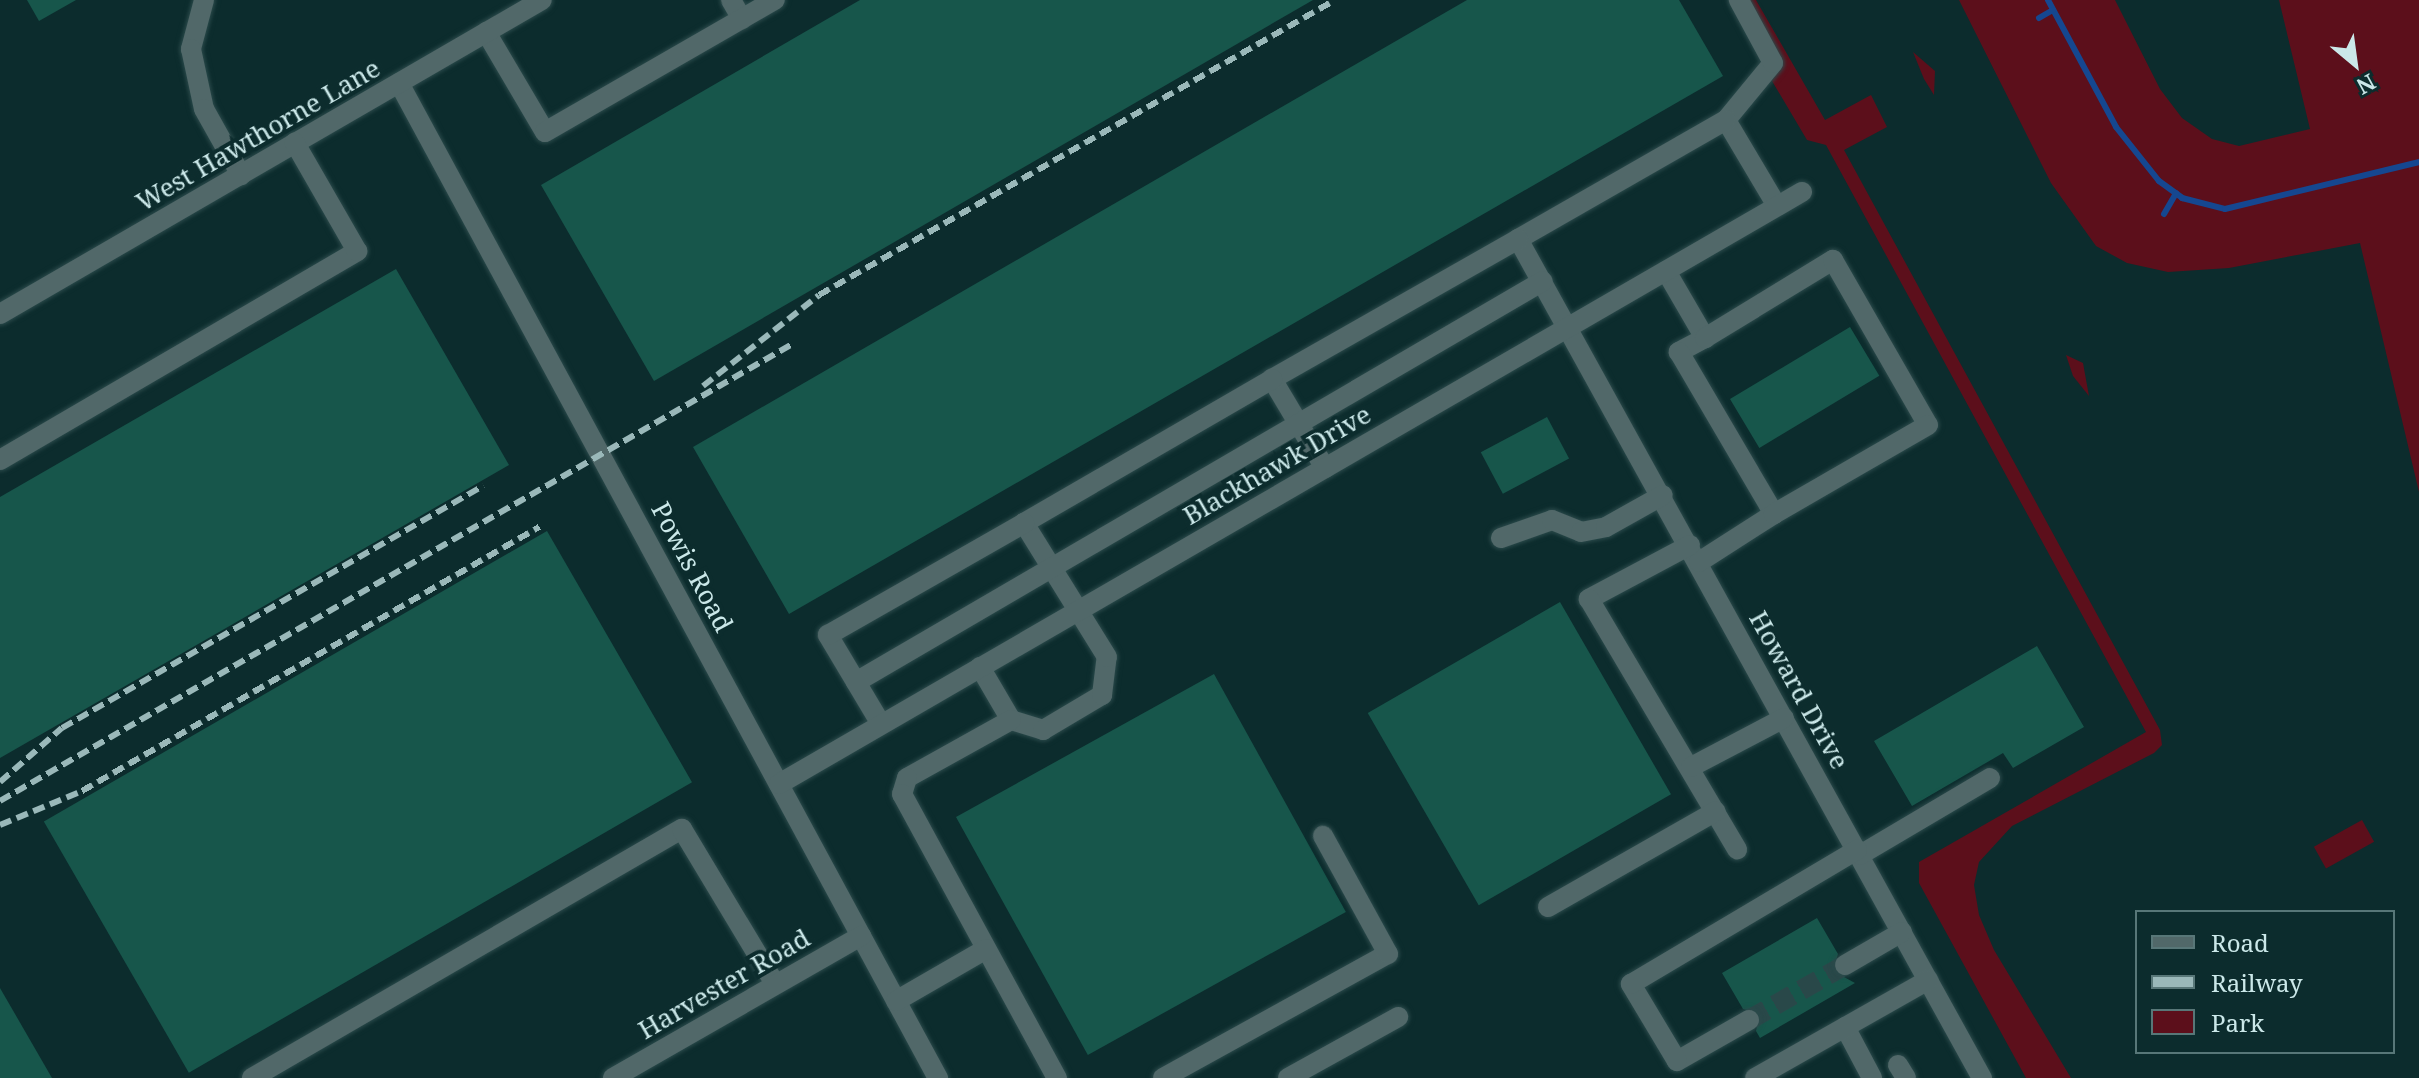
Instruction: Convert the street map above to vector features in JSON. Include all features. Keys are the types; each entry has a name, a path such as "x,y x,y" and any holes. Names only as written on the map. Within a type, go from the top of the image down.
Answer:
{"street":[{"path":"204,0 191,49 204,109 241,175"},
{"name":"West Hawthorne Lane","path":"4,304 241,175 542,0"},
{"path":"731,0 742,19"},
{"path":"486,32 545,132 775,0"},
{"path":"881,724 828,635 1726,120 1773,63 1739,0"},
{"name":"Powis Road","path":"399,83 938,1078"},
{"path":"1726,120 1777,206"},
{"path":"0,460 357,251 295,143"},
{"name":"Blackhawk Drive","path":"779,784 1802,192"},
{"name":"Howard Drive","path":"1518,239 1570,326 1982,1078"},
{"path":"1737,849 1589,599 1774,514 1928,425 1833,260 1679,352 1774,514"},
{"path":"1666,271 1705,338"},
{"path":"856,682 1297,421 1543,281"},
{"path":"1272,379 1325,468"},
{"path":"1501,538 1552,520 1581,532 1606,527 1663,495"},
{"path":"980,667 1011,720 1043,730 1102,695 1107,657 1024,523"},
{"path":"1691,767 1784,718"},
{"path":"1011,720 907,778 903,786 905,802 1057,1078"},
{"path":"1749,1020 1677,1061 1631,984 1990,778"},
{"path":"1548,907 1716,811"},
{"path":"252,1078 682,829 775,984"},
{"path":"1163,1078 1388,954 1323,836"},
{"path":"1845,965 1902,932"},
{"name":"Harvester Road","path":"613,1078 861,936"},
{"path":"896,1001 986,949"},
{"path":"1755,1078 1928,980"},
{"path":"1288,1078 1398,1017"},
{"path":"1845,1027 1872,1078"}],"green space":[{"path":"1747,0 1756,0 1825,120 1871,95 1887,127 1844,150 2160,730 2162,745 2154,753 2012,826 1979,862 1974,885 1979,915 1994,950 2071,1078 2026,1078 1919,883 1919,862 2146,732 1826,145 1807,140 1772,81 1781,62"},
{"path":"1959,0 2115,0 2160,89 2182,118 2212,139 2239,146 2310,129 2279,0 2419,0 2419,492 2360,243 2229,268 2168,272 2127,263 2096,246 2051,183"},
{"path":"1913,52 1935,71 1934,95 1924,79"},
{"path":"2066,355 2083,363 2089,396 2073,376"},
{"path":"2362,820 2374,842 2326,869 2314,847"}],"building":[{"path":"27,0 76,0 39,21"},
{"path":"860,0 1313,0 654,381 541,185"},
{"path":"1467,0 1679,0 1723,76 789,614 693,447"},
{"path":"396,269 509,465 0,758 0,497"},
{"path":"1850,327 1879,376 1759,448 1730,399"},
{"path":"1547,417 1569,458 1503,494 1481,452"},
{"path":"547,531 692,782 189,1073 44,822"},
{"path":"1560,602 1671,794 1479,905 1368,713"},
{"path":"2037,646 2084,727 2013,768 2003,753 1912,806 1874,741"},
{"path":"1214,674 1346,912 1088,1055 956,817"},
{"path":"1817,918 1838,954 1833,971 1855,983 1760,1038 1756,1031 1760,1013 1743,1009 1722,973"},
{"path":"0,988 52,1078 0,1078"}],"waterway":[{"path":"2048,0 2116,127 2159,181 2182,198 2225,209 2419,162"},
{"path":"2039,18 2053,10"},
{"path":"2164,214 2176,193"}],"tunnel":[{"path":"1749,1020 1845,965"}],"railway":[{"path":"703,386 819,295 1335,0"},
{"path":"0,801 794,343"},
{"path":"0,782 62,728 483,486"},
{"path":"0,825 82,791 539,527"}]}
